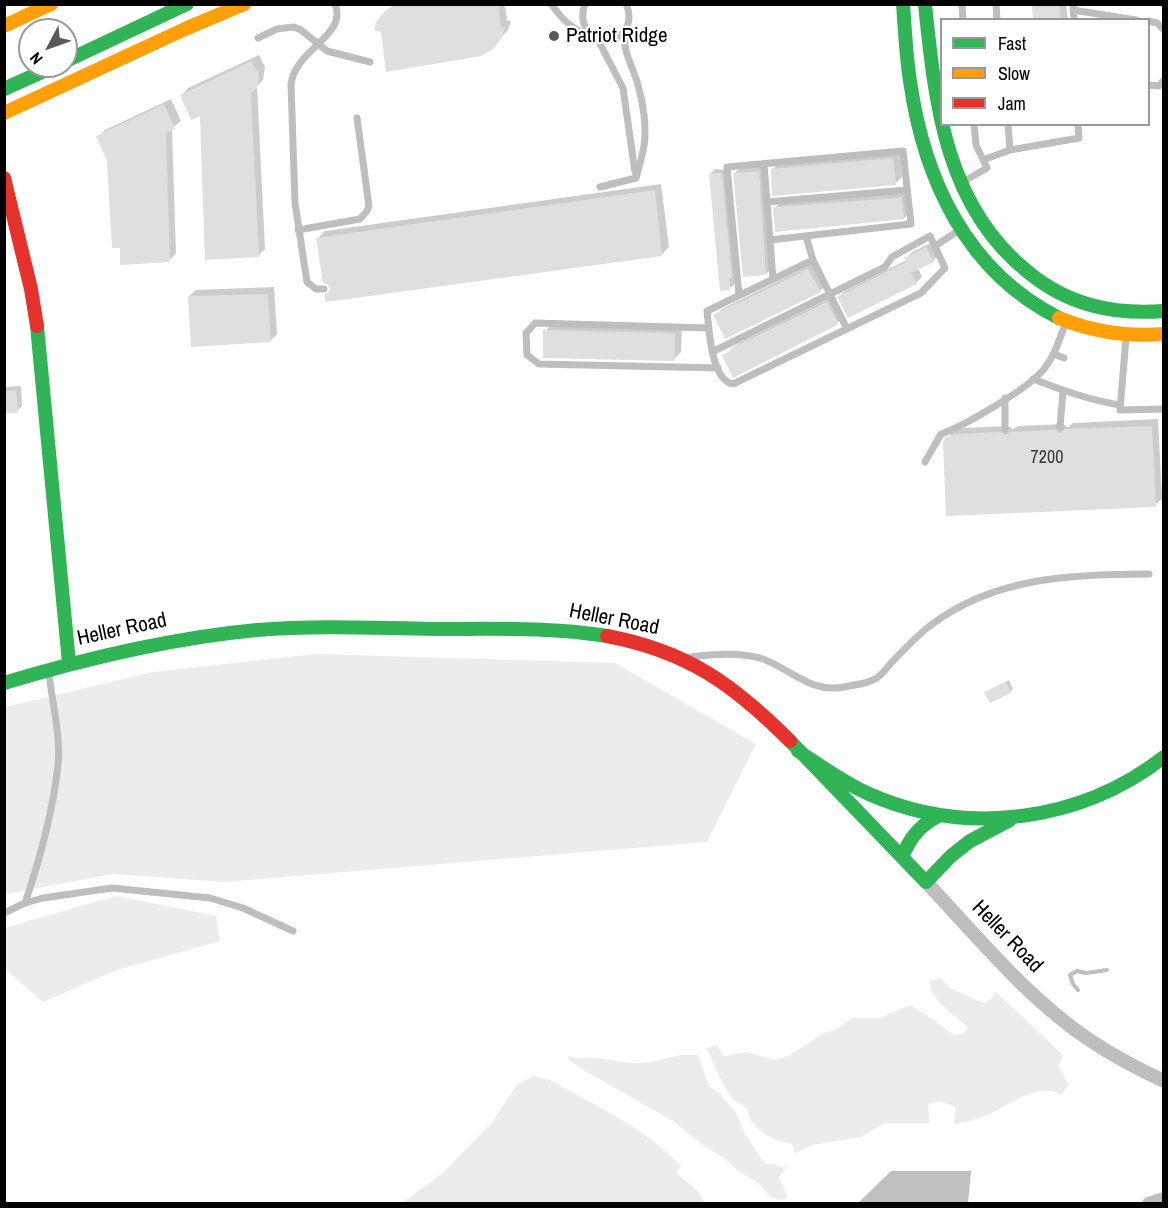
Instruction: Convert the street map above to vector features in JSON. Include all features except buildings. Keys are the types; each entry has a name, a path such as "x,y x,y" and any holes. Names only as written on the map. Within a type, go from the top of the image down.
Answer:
{"main road":[{"path":"4,26 51,4"},
{"path":"78,55 187,4"},
{"path":"4,113 244,4"},
{"path":"903,4 912,94 922,138 939,192 959,231 987,267 1009,288 1066,322 1094,331 1126,335 1164,334"},
{"path":"925,4 935,99 940,119"},
{"path":"4,89 28,78"},
{"path":"942,126 961,184 978,219 1014,263 1058,294 1085,305 1139,313 1164,311"},
{"path":"4,178 31,289 40,348 69,663"},
{"name":"Heller Road","path":"4,682 69,663 189,638 242,631 343,628 584,632 621,638 658,648 687,660 722,681 749,702 926,882"},
{"path":"798,751 842,780 870,794 938,816 966,819 1016,817 1067,808 1148,770 1164,757"},
{"path":"902,857 917,829 938,816"},
{"path":"926,882 951,856 970,841 1016,817"}],"street":[{"name":"Heller Road","path":"926,882 1056,1014 1123,1061 1164,1081"},
{"path":"1149,1203 1164,1199"}],"lane":[{"path":"324,289 316,289 307,282 298,230 291,84 295,69 304,56 338,22 335,4"},
{"path":"551,4 572,27 594,37 603,40 615,39 625,31"},
{"path":"585,4 582,14 584,26 594,37 623,88 636,178"},
{"path":"626,4 629,19 624,41 640,93 644,132 644,144 636,178"},
{"path":"1073,7 1126,18"},
{"path":"1150,21 1157,23 1164,30"},
{"path":"258,38 277,29 294,27 327,51 370,62"},
{"path":"1150,85 1159,86 1164,80"},
{"path":"298,230 360,219 367,212 369,206 357,118"},
{"path":"961,184 987,168 976,145 974,126"},
{"path":"1008,126 1010,150"},
{"path":"983,160 1010,150 1078,138 1078,126"},
{"path":"739,295 727,167 903,152 911,224 770,240"},
{"path":"764,164 773,279"},
{"path":"600,187 636,178"},
{"path":"767,202 907,190"},
{"path":"935,246 978,219"},
{"path":"806,236 813,260 847,329"},
{"path":"712,352 885,267 892,257 930,236 945,268 921,292 732,384 723,380 712,352 707,311 813,260"},
{"path":"925,462 941,434 957,428 1005,399 1042,372 1054,354 1066,322"},
{"path":"709,328 535,323 526,333 527,355 539,364 718,368"},
{"path":"1126,335 1120,410 1164,409"},
{"path":"1054,354 1064,358"},
{"path":"1033,379 1063,391 1120,405"},
{"path":"1060,427 1063,391"},
{"path":"1005,399 1005,429"},
{"path":"687,660 702,656 733,654 761,658 807,683 828,688 841,688 875,679 931,625 983,594 1017,584 1068,576 1149,574"},
{"path":"25,903 41,858 58,763 48,669"},
{"path":"4,913 25,903 112,888 210,898 243,908 293,931"}],"shaded area":[{"path":"315,654 615,663 756,744 707,842 224,882 113,874 5,894 5,707 153,672"},
{"path":"116,896 216,916 220,941 117,970 43,1002 5,969 5,928"},
{"path":"941,978 950,988 984,1003 990,1000 996,992 1059,1051 1063,1057 1058,1066 1069,1085 1061,1095 1052,1091 1032,1093 979,1118 954,1124 956,1107 938,1101 928,1105 930,1123 885,1123 861,1137 812,1145 795,1153 792,1144 770,1137 756,1127 748,1111 728,1092 707,1048 717,1045 724,1056 747,1052 774,1060 788,1056 852,1018 880,1018 910,1005 953,1035 962,1034 968,1028 938,1001 931,988 930,981"},
{"path":"682,1055 698,1055 709,1086 719,1093 735,1111 746,1136 763,1161 783,1168 789,1164 779,1177 788,1198 781,1200 770,1196 758,1183 673,1121 567,1058 571,1056 576,1059 598,1058 636,1063"},
{"path":"534,1076 550,1080 619,1118 651,1140 681,1166 676,1173 697,1190 705,1203 402,1203 444,1172 493,1121 517,1085"},
{"path":"891,1171 971,1171 968,1203 858,1203"}],"waterway":[{"path":"1078,990 1070,975 1077,971 1086,973 1107,970"}],"traffic: fast":[{"path":"78,55 187,4"},
{"path":"903,4 909,72 917,118 926,153 939,187 955,219 975,249 999,275 1027,299 1059,318"},
{"path":"925,4 940,114"},
{"path":"4,89 28,78"},
{"path":"943,126 962,184 978,216 1000,246 1028,272 1059,293 1092,305 1127,311 1164,311"},
{"path":"37,326 69,663"},
{"path":"4,683 129,650 193,638 280,628 523,629 607,636"},
{"path":"790,741 926,882"},
{"path":"798,751 842,780 869,794 906,807 944,816 983,818 1021,816 1059,809 1096,796 1131,779 1164,757"},
{"path":"902,857 916,833 938,816"},
{"path":"926,882 951,856 970,841 1010,820"}],"traffic: slow":[{"path":"4,26 51,4"},
{"path":"4,113 244,4"},
{"path":"1059,318 1110,332 1137,335 1164,334"}],"traffic: jam":[{"path":"4,178 31,289 37,326"},
{"path":"607,636 661,651 707,673 749,703 790,741"}],"place":[{"name":"Patriot Ridge","path":"554,36"}]}
